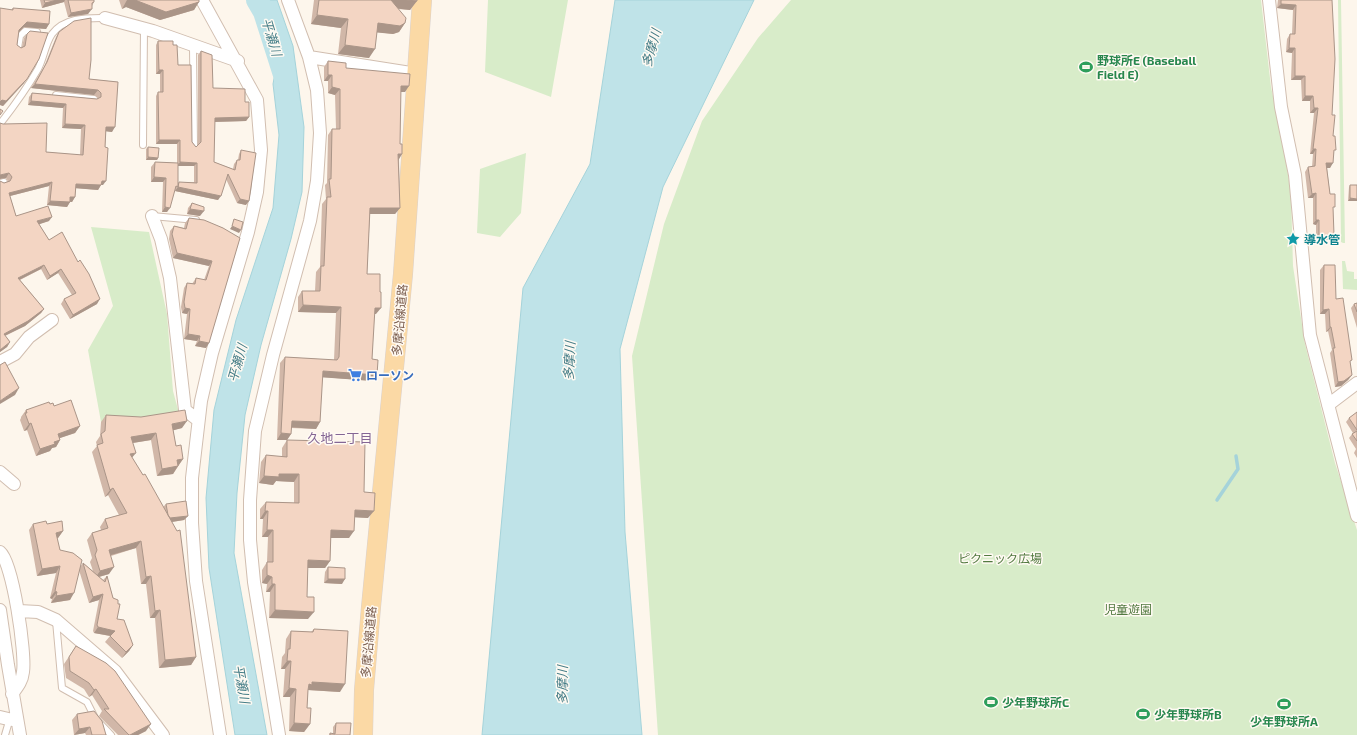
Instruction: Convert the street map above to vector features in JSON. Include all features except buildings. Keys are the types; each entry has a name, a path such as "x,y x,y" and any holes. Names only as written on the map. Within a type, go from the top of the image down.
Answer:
{"main road":[{"name":"多摩沿線道路","path":"363,735 364,690 371,607 403,282 422,0"}],"street":[{"path":"202,0 238,61 257,100 261,150 257,192 242,238 212,353 198,420 192,478 192,523 196,581 220,735"},
{"path":"279,735 254,582 250,540 250,500 256,431 272,356 310,221 317,181 319,111 317,90 309,57 288,0"},
{"path":"1269,0 1281,107 1295,176 1310,335 1357,516"},
{"path":"105,18 144,28 238,61"},
{"path":"309,57 417,74"},
{"path":"152,216 160,239 170,278 185,410 198,420"},
{"path":"0,362 15,354 29,337 52,320"},
{"path":"1328,405 1357,383"},
{"path":"0,472 14,484"},
{"path":"0,552 10,574 19,611 24,670 21,682 12,694"},
{"path":"0,610 4,663 12,694 10,717 20,735"},
{"path":"19,611 38,612 56,620 115,671 163,735"}],"lane":[{"path":"0,124 24,92 40,67 52,34 68,22 82,18 105,18"},
{"path":"143,145 144,28"},
{"path":"18,48 20,36 25,31 52,34"},
{"path":"194,46 194,146"},
{"path":"24,92 32,93"},
{"path":"48,94 94,99"},
{"path":"0,109 7,115"},
{"path":"152,216 188,218 203,222"},
{"path":"56,620 62,688 87,702 95,718 111,735"},
{"path":"5,735 10,717"}],"green space":[{"path":"488,0 568,0 551,97 485,72"},
{"path":"791,0 1261,0 1271,87 1283,143 1291,194 1293,266 1305,344 1335,463 1357,530 1357,735 658,735 632,356 664,224 702,121 758,38"},
{"path":"1338,0 1341,0 1345,243 1341,242"},
{"path":"526,153 521,213 500,237 477,233 480,169"},
{"path":"91,227 149,232 167,314 173,391 180,417 136,424 101,422 88,350 113,306"},
{"path":"1342,261 1345,261 1347,271 1354,272 1354,279 1357,279 1357,290 1343,289"}],"water":[{"path":"264,0 277,0 293,46 304,127 302,192 291,239 261,345 245,415 237,493 234,553 267,735 235,735 209,568 206,498 214,410 236,320 273,208 279,135 273,84 280,46"},
{"name":"多摩川","path":"615,0 754,0 663,187 620,349 625,532 642,735 482,735 523,288 590,164"}],"waterway":[{"name":"平瀬川","path":"257,0 264,12 285,78 285,85"},
{"path":"1217,500 1238,469 1236,456"}],"place":[{"name":"野球所E (Baseball Field E)","path":"1086,67"},
{"name":"導水管","path":"1293,239"},
{"name":"ローソン","path":"355,375"},
{"name":"少年野球所C","path":"991,702"},
{"name":"少年野球所A","path":"1284,704"},
{"name":"少年野球所B","path":"1143,714"}],"district":[{"name":"久地二丁目","path":"340,438"}],"park label":[{"name":"ピクニック広場","path":"1000,558"},
{"name":"児童遊園","path":"1128,609"}]}
